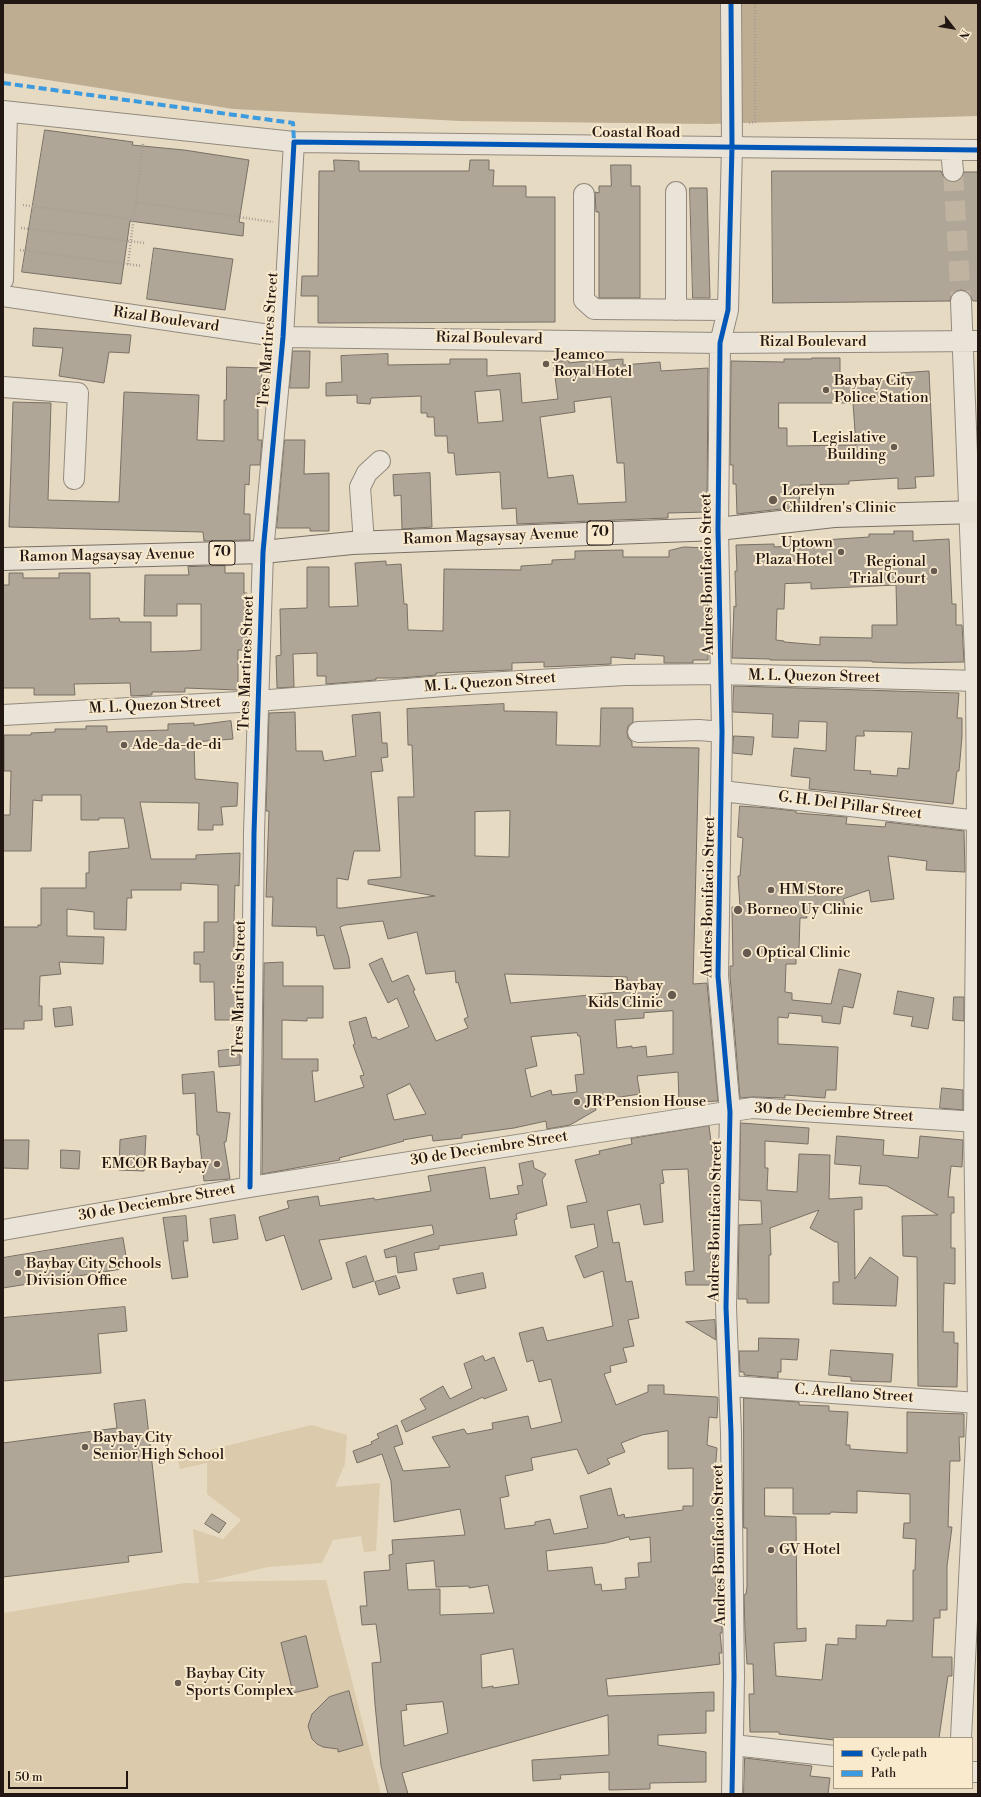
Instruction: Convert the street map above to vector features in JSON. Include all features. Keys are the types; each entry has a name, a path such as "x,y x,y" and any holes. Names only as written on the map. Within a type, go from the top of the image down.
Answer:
{"main road":[{"name":"Ramon Magsaysay Avenue","path":"3,558 263,552 364,543 718,529 834,516 973,513"}],"street":[{"name":"Andres Bonifacio Street","path":"731,3 732,136 728,310 720,343 718,529 722,674 722,790 718,976 730,1112 726,1307 730,1386 734,1661 732,1794"},
{"name":"Coastal Road","path":"5,111 294,142 732,136 951,150 978,150"},
{"path":"3,280 5,111"},
{"name":"Tres Martires Street","path":"250,1187 257,701 263,552 283,337 294,142"},
{"path":"951,150 953,172"},
{"path":"676,192 676,310"},
{"path":"584,194 584,300 594,309 728,310"},
{"name":"Rizal Boulevard","path":"3,296 283,337 720,343 971,341"},
{"path":"961,301 971,341 978,821 976,1122 978,1403 961,1737"},
{"path":"3,387 78,393 74,479"},
{"path":"364,543 360,487 367,473 380,461"},
{"name":"M. L. Quezon Street","path":"3,715 257,701 511,681 625,675 722,674 977,681"},
{"path":"638,732 698,730 722,732"},
{"name":"G. H. Del Pillar Street","path":"722,790 978,821"},
{"name":"30 de Deciembre Street","path":"3,1230 250,1187 752,1108 976,1122"},
{"name":"C. Arellano Street","path":"730,1386 978,1403"},
{"path":"732,1744 833,1756"}],"path":[{"path":"732,136 755,122 755,3"},
{"path":"128,264 145,126"},
{"path":"136,202 289,224"},
{"path":"5,203 133,219"},
{"path":"4,226 145,244"},
{"path":"4,248 142,266"}],"shaded area":[{"path":"3,3 978,3 978,116 710,124 460,121 233,109 3,73"},
{"name":"Baybay City Sports Complex","path":"311,1425 347,1435 345,1464 335,1487 380,1483 376,1551 364,1552 361,1536 333,1540 322,1563 268,1567 204,1582 326,1580 381,1794 3,1794 3,1613 185,1583 199,1583 193,1529 223,1539 241,1520 207,1494 207,1463 180,1469 177,1458"}],"building":[{"path":"45,130 133,142 132,145 184,150 249,160 239,222 244,223 243,236 130,221 121,284 22,272"},
{"path":"334,160 359,161 359,171 469,171 470,160 489,160 489,170 494,170 493,186 526,186 526,197 555,197 555,322 318,323 318,296 301,296 302,276 318,276 319,171 334,171"},
{"path":"611,165 631,165 631,186 640,186 640,298 599,298 599,212 596,212 595,192 599,193 599,186 611,186"},
{"path":"772,171 941,171 944,178 948,181 954,182 960,180 964,172 978,172 978,301 973,301 966,291 961,290 955,292 951,296 950,301 773,303"},
{"path":"690,188 707,188 710,298 693,298"},
{"path":"154,248 233,259 225,310 147,299"},
{"path":"34,328 131,335 129,353 109,352 104,383 59,376 63,348 33,346"},
{"path":"293,351 310,351 309,388 290,388"},
{"path":"388,354 388,365 450,364 450,359 487,359 487,376 520,373 522,403 558,399 553,362 569,360 569,363 623,359 623,365 660,362 661,371 708,368 707,512 668,513 668,518 517,524 516,508 502,509 500,472 456,475 454,453 448,453 447,436 435,436 434,417 427,417 427,413 421,413 421,396 371,398 370,404 357,403 357,395 326,396 326,383 342,382 341,356","holes":["500,390 503,421 478,423 475,392","611,397 617,463 624,463 626,502 578,504 573,475 548,478 540,417 575,412 574,402"]},
{"path":"840,358 840,377 850,377 850,382 899,380 899,373 929,371 934,476 915,477 916,488 898,489 898,478 849,481 849,484 800,485 799,507 737,514 736,484 733,484 733,465 730,465 731,361 784,362 784,359","holes":["779,403 853,403 856,445 787,446 787,428 779,428"]},
{"path":"227,367 262,368 261,393 258,393 258,440 262,440 260,465 250,465 249,485 245,484 244,514 250,514 250,540 204,541 203,532 9,527 13,402 51,403 48,500 119,502 124,392 199,395 197,440 224,441 224,400 226,400"},
{"path":"285,440 305,440 304,474 329,473 329,531 310,531 310,528 277,528"},
{"path":"430,473 432,527 402,529 401,495 394,496 393,475"},
{"path":"894,531 913,531 913,541 949,539 952,604 956,604 956,625 962,625 964,662 907,663 732,658 734,606 736,607 736,545 774,544 774,547 809,545 809,541 869,537 869,534 894,534","holes":["811,583 811,589 896,585 897,625 872,625 872,638 820,637 820,645 776,640 777,609 784,609 785,584"]},
{"path":"684,547 707,548 708,660 693,660 693,663 664,663 664,656 635,654 635,659 611,657 611,664 544,667 544,662 512,663 512,670 436,673 436,675 376,678 376,680 326,684 326,676 317,676 317,653 293,654 294,687 277,688 276,656 281,655 280,609 307,608 307,567 329,567 329,607 358,606 355,563 386,561 386,565 401,564 404,604 407,604 408,630 443,631 444,569 521,570 521,566 552,564 552,560 575,559 575,551 623,550 623,557 669,557 669,551"},
{"path":"225,566 225,573 244,573 244,593 247,593 247,650 238,650 238,690 185,688 185,692 152,692 152,695 131,696 130,683 74,684 75,695 34,695 34,688 3,688 3,585 9,585 9,573 23,573 23,578 59,578 59,573 90,573 90,619 119,618 120,622 151,622 151,652 187,651 201,650 201,604 177,604 177,616 144,616 145,575 189,575 188,567"},
{"path":"734,686 959,693 957,718 962,718 962,737 959,771 957,771 953,804 809,789 810,778 791,776 794,748 826,751 827,722 799,721 798,738 772,737 773,714 733,712","holes":["864,731 912,732 909,769 898,768 897,776 870,774 871,771 854,770 856,736 864,736"]},
{"path":"504,704 504,711 557,712 556,745 600,746 601,708 633,708 633,722 628,726 627,732 628,738 632,742 632,747 699,748 693,984 707,983 718,1101 679,1103 678,1072 637,1076 640,1094 594,1101 596,1110 570,1125 547,1129 546,1121 514,1128 462,1135 462,1138 433,1141 432,1135 403,1140 404,1141 339,1158 340,1160 262,1174 264,963 283,962 283,986 323,986 323,1018 307,1018 307,1021 282,1020 282,1059 318,1059 318,1071 312,1071 315,1102 364,1087 360,1076 364,1075 353,1045 355,1044 349,1022 366,1017 372,1038 376,1037 378,1040 409,1027 397,998 388,1003 369,964 382,958 392,982 408,975 415,990 413,991 436,1041 468,1028 464,1019 468,1017 458,982 456,983 455,971 426,974 417,932 388,939 383,921 345,925 340,927 349,958 350,968 334,969 324,935 317,936 316,927 272,926 273,897 266,897 269,811 266,811 269,713 295,712 296,751 322,751 324,761 356,756 352,715 380,712 382,743 387,743 388,757 381,758 383,771 371,772 380,851 354,851 348,880 337,878 337,908 435,896 368,884 368,880 401,877 398,797 414,797 412,745 408,745 407,709","holes":["510,811 509,857 475,856 475,812","505,974 627,977 628,991 511,1003","673,1011 673,1054 647,1057 646,1046 617,1048 615,1020 644,1018 644,1013","577,1033 578,1036 580,1036 584,1074 575,1075 577,1092 552,1095 551,1090 531,1097 525,1069 537,1066 531,1037","410,1084 426,1114 394,1120 387,1095"]},
{"path":"231,721 233,739 194,742 195,779 238,783 237,806 221,807 223,825 213,825 213,830 198,830 199,803 140,802 151,859 196,859 196,855 240,853 239,886 235,885 234,958 240,958 241,963 241,1003 236,1003 236,1020 215,1020 214,982 200,982 200,964 194,964 194,952 204,952 204,922 218,922 218,885 181,883 181,890 131,890 132,898 127,898 126,930 94,929 94,912 67,909 67,936 104,937 103,964 59,962 61,974 40,976 39,1006 42,1006 42,1020 24,1021 24,1029 3,1029 3,927 38,927 38,925 41,925 41,888 86,888 86,873 89,873 89,852 129,848 124,818 81,820 81,795 42,795 42,801 33,800 31,851 3,851 3,815 10,815 11,771 4,771 4,735 31,735 31,733 55,732 55,729 86,729 86,726 107,726 107,732 168,730 168,724 194,723 194,725"},
{"path":"734,736 754,737 752,755 733,753"},
{"path":"740,806 796,811 796,813 847,817 846,824 885,827 886,822 964,831 965,872 926,870 927,861 888,856 894,899 871,902 869,890 843,899 847,911 834,915 831,902 806,911 807,918 800,918 799,949 796,949 796,964 786,964 785,992 792,993 792,1000 831,1004 839,969 861,974 853,1008 843,1006 840,1024 822,1022 822,1016 789,1013 788,1018 778,1017 778,1044 838,1047 836,1090 826,1090 825,1098 785,1095 785,1098 740,1098 730,966 733,966 732,907 740,907 738,876 740,876 743,838 738,837"},
{"path":"898,991 934,998 928,1029 911,1026 913,1017 894,1014"},
{"path":"954,997 964,997 964,1021 953,1020"},
{"path":"71,1007 73,1025 55,1027 53,1009"},
{"path":"236,1049 236,1052 240,1052 240,1065 219,1067 218,1051"},
{"path":"214,1072 217,1112 230,1113 226,1142 224,1142 230,1179 204,1181 199,1135 197,1135 195,1093 183,1094 182,1075"},
{"path":"942,1088 963,1090 963,1110 940,1108"},
{"path":"741,1123 809,1128 808,1144 765,1141 765,1168 768,1168 767,1190 797,1192 799,1154 830,1155 829,1199 862,1197 862,1209 854,1210 855,1279 870,1257 898,1277 896,1306 833,1304 833,1282 839,1282 838,1242 835,1242 810,1228 819,1210 770,1228 771,1255 769,1255 769,1303 747,1303 747,1299 738,1299 739,1225 762,1224 761,1201 740,1200"},
{"path":"709,1126 713,1157 718,1156 717,1185 714,1185 716,1243 710,1242 711,1285 686,1285 685,1272 694,1271 688,1169 662,1170 664,1183 660,1184 663,1222 644,1225 640,1204 607,1211 613,1243 619,1242 626,1282 632,1281 639,1318 628,1320 634,1346 623,1348 627,1362 610,1366 611,1372 604,1374 616,1405 648,1392 648,1385 664,1385 664,1394 717,1397 718,1399 717,1418 709,1417 707,1445 717,1448 715,1472 720,1472 719,1533 714,1533 716,1596 720,1596 720,1618 722,1618 722,1633 720,1633 722,1653 719,1653 720,1664 606,1679 608,1696 714,1692 714,1711 706,1711 706,1733 658,1735 658,1745 706,1752 706,1782 650,1783 650,1789 609,1790 609,1772 560,1775 561,1779 533,1781 532,1760 609,1755 608,1715 402,1773 408,1794 388,1794 381,1766 372,1663 381,1662 376,1624 362,1625 360,1606 367,1606 364,1572 390,1570 389,1555 393,1554 392,1540 465,1535 460,1509 394,1522 391,1481 382,1454 357,1463 353,1451 372,1444 371,1442 379,1438 377,1434 397,1425 403,1444 394,1447 403,1471 450,1467 432,1437 464,1429 467,1434 493,1429 492,1423 528,1416 531,1429 562,1422 551,1379 539,1382 533,1360 527,1362 519,1333 543,1327 547,1341 613,1326 603,1271 584,1278 575,1256 598,1247 594,1224 571,1228 567,1206 587,1202 575,1160 600,1154 599,1151 632,1144 631,1139","holes":["668,1431 668,1469 693,1468 693,1506 683,1506 683,1510 625,1518 624,1514 618,1516 611,1488 580,1496 588,1528 554,1534 550,1519 535,1522 535,1525 505,1529 500,1498 509,1496 505,1476 533,1470 531,1458 577,1449 588,1474 610,1464 607,1459 625,1452 621,1443 642,1435","629,1537 630,1540 650,1537 651,1562 638,1563 639,1577 625,1578 626,1589 602,1591 601,1584 595,1585 592,1567 548,1571 546,1551 606,1543","434,1561 436,1587 469,1586 469,1588 488,1585 494,1613 440,1615 440,1589 408,1590 406,1564","513,1649 519,1684 482,1688 481,1655","443,1702 448,1733 404,1746 401,1711 407,1710 406,1705"]},
{"path":"146,1136 144,1171 119,1170 120,1140"},
{"path":"837,1136 884,1140 883,1155 918,1158 920,1136 963,1140 962,1167 951,1166 948,1197 954,1197 954,1213 951,1213 951,1248 955,1248 955,1284 944,1283 943,1332 954,1332 954,1343 958,1343 957,1387 918,1386 917,1257 903,1256 902,1216 938,1215 887,1186 859,1184 861,1166 835,1164"},
{"path":"3,1140 29,1140 28,1169 3,1168"},
{"path":"61,1150 80,1151 79,1169 61,1168"},
{"path":"533,1161 534,1168 546,1174 542,1180 547,1205 516,1214 517,1219 514,1220 517,1235 439,1246 439,1249 414,1253 417,1270 398,1273 396,1256 386,1258 384,1250 434,1234 432,1225 319,1240 332,1279 302,1290 284,1235 266,1241 259,1217 289,1208 287,1201 318,1196 320,1206 374,1198 375,1200 431,1191 428,1176 485,1167 490,1199 519,1194 517,1186 523,1185 519,1164"},
{"path":"235,1215 238,1239 213,1243 210,1219"},
{"path":"186,1216 188,1241 183,1241 188,1277 172,1279 163,1218"},
{"path":"123,1238 128,1268 3,1288 3,1258"},
{"path":"366,1256 374,1281 353,1288 346,1263"},
{"path":"483,1273 486,1288 457,1294 453,1279"},
{"path":"396,1276 400,1288 379,1295 375,1282"},
{"path":"125,1307 127,1331 98,1334 101,1373 3,1381 3,1318"},
{"path":"715,1320 716,1340 686,1322"},
{"path":"759,1338 799,1339 797,1360 781,1359 781,1372 778,1372 778,1378 744,1375 744,1372 740,1372 739,1351 758,1351"},
{"path":"831,1350 893,1354 891,1382 851,1381 851,1377 829,1375"},
{"path":"483,1356 485,1361 494,1357 507,1390 484,1399 483,1397 406,1432 401,1421 426,1409 420,1399 443,1386 450,1399 472,1388 464,1364"},
{"path":"744,1398 799,1402 799,1405 829,1406 829,1411 848,1412 846,1445 850,1445 850,1449 907,1453 907,1412 964,1414 964,1437 959,1437 960,1461 950,1461 948,1527 952,1527 947,1566 947,1610 940,1610 940,1618 934,1618 932,1657 952,1657 952,1676 948,1676 939,1737 833,1737 833,1740 779,1734 779,1732 750,1732 749,1694 754,1694 753,1664 747,1664 745,1631 744,1595 746,1594 747,1587 747,1528 744,1528","holes":["765,1488 793,1488 793,1514 830,1514 831,1512 857,1513 857,1491 910,1494 910,1523 904,1523 903,1538 916,1539 915,1570 913,1570 913,1621 887,1620 886,1626 856,1625 856,1639 838,1638 838,1645 826,1644 822,1680 776,1676 774,1643 806,1641 806,1628 797,1629 796,1517 765,1516"]},
{"path":"145,1400 162,1552 128,1556 129,1562 3,1577 3,1443 117,1428 114,1404"},
{"path":"212,1514 226,1523 219,1533 205,1524"},
{"path":"306,1636 318,1687 293,1693 281,1643"},
{"path":"349,1691 363,1745 338,1752 338,1749 323,1747 317,1744 312,1739 308,1726 312,1714 329,1697"},
{"path":"745,1758 812,1766 810,1776 830,1778 828,1794 744,1794"}],"tunnel":[{"path":"953,171 961,301"}],"marked path":[{"path":"3,83 293,123 294,142"}],"cycle path":[{"path":"731,3 732,146 728,310 720,343 718,529 722,732 718,976 730,1112 726,1307 731,1433 734,1677 732,1794"},
{"path":"250,1187 254,833 263,552 283,337 294,142 978,150"}],"place":[{"name":"Jeamco Royal Hotel","path":"546,364"},
{"name":"Baybay City Police Station","path":"826,390"},
{"name":"Legislative Building","path":"894,447"},
{"name":"Lorelyn Children's Clinic","path":"773,500"},
{"name":"Uptown Plaza Hotel","path":"841,552"},
{"name":"Regional Trial Court","path":"934,571"},
{"name":"Ade-da-de-di","path":"124,745"},
{"name":"HM Store","path":"771,890"},
{"name":"Borneo Uy Clinic","path":"738,910"},
{"name":"Optical Clinic","path":"747,953"},
{"name":"Baybay Kids Clinic","path":"672,995"},
{"name":"JR Pension House","path":"577,1102"},
{"name":"EMCOR Baybay","path":"217,1164"},
{"name":"Baybay City Schools Division Office","path":"18,1273"},
{"name":"Baybay City Senior High School","path":"85,1447"},
{"name":"GV Hotel","path":"771,1550"},
{"name":"Baybay City Sports Complex","path":"178,1683"}]}
